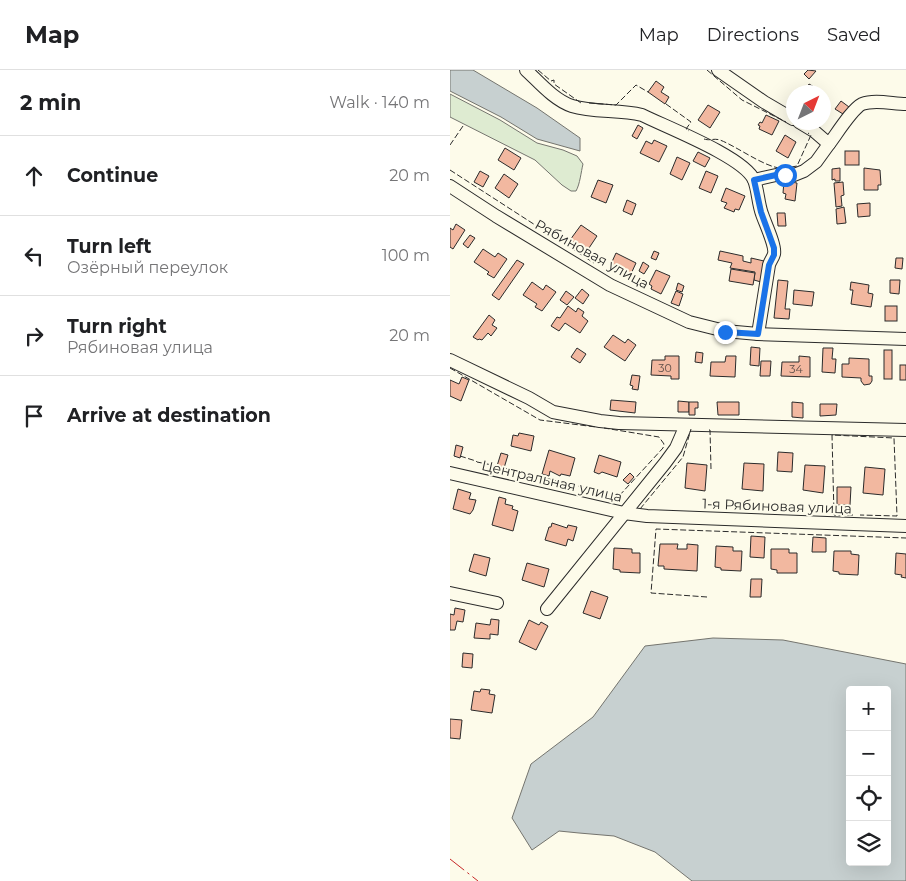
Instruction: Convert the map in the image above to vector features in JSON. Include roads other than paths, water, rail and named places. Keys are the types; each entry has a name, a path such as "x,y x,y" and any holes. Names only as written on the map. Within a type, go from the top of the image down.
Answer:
{"street":[{"path":"526,70 566,104 594,110 628,112 642,115 721,152 739,164 754,180 761,212 774,248 774,255 769,265 758,334"},
{"path":"718,70 757,98 786,114"},
{"path":"754,180 776,175 794,175 804,171 816,162 851,115 862,104 906,104"},
{"path":"812,130 829,144"},
{"name":"Рябиновая улица","path":"450,186 610,285 689,322 725,332 906,339"},
{"path":"450,360 553,412 600,421 906,430"},
{"path":"547,609 670,456 676,448 686,425"},
{"name":"Центральная улица","path":"450,472 624,514 647,516"},
{"name":"1-я Рябиновая улица","path":"647,516 906,526"},
{"path":"450,593 497,603"}]}
